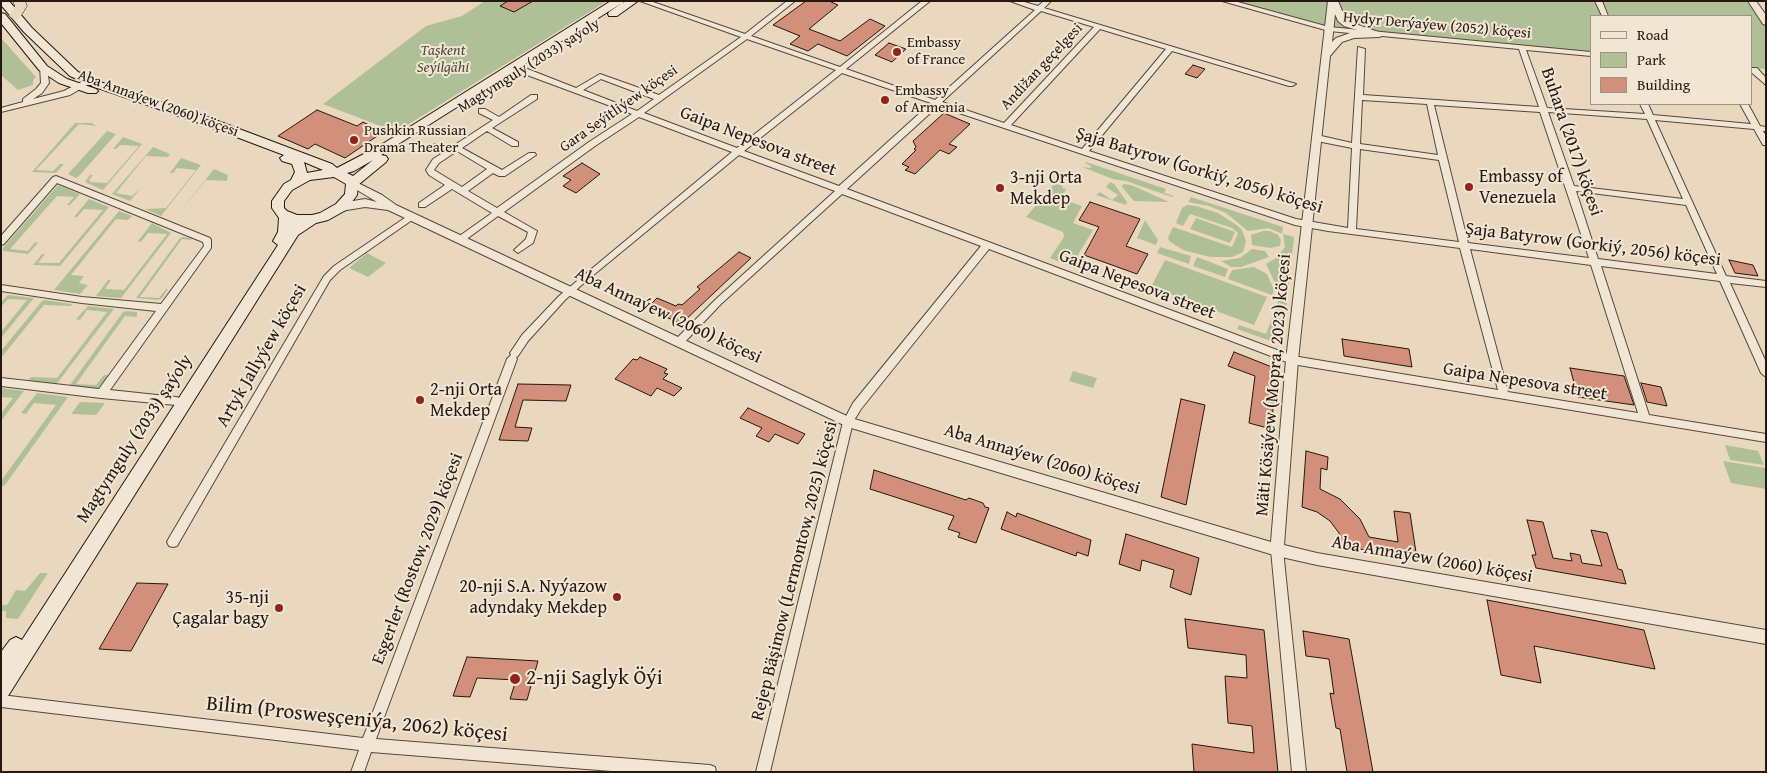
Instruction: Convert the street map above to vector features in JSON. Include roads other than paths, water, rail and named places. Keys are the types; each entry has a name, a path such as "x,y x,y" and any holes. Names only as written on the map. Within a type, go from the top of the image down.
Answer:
{"highway":[{"path":"7,20 21,6 19,1"}],"main road":[{"name":"Aba Annaýew (2060) köçesi","path":"4,1 7,20 43,68 63,82 84,84 206,121 328,167 352,184"},
{"name":"Magtymguly (2033) şaýoly","path":"296,181 316,174 335,173 350,168 620,1"},
{"name":"Magtymguly (2033) şaýoly","path":"352,184 391,152 633,1"},
{"name":"Aba Annaýew (2060) köçesi","path":"7,20 84,84 296,161 300,166 301,172 296,181"},
{"path":"296,181 281,194 278,208 286,217 296,219 312,219 341,207 351,195 352,184"},
{"name":"Magtymguly (2033) şaýoly","path":"1,669 285,232 286,217"},
{"name":"Magtymguly (2033) şaýoly","path":"1,689 64,587 293,232 312,219"}],"street":[{"name":"Şaja Batyrow (Gorkiý, 2056) köçesi","path":"643,1 938,104 1308,225 1766,284"},
{"name":"Gara Seýitliýew köçesi","path":"461,239 592,144 638,114 747,36 792,1"},
{"name":"Esgerler (Rostow, 2029) köçesi","path":"357,772 513,356 526,338 570,290 739,151 927,1"},
{"path":"1013,1 1292,84"},
{"path":"679,342 715,301 842,191 1048,1"},
{"name":"Hydyr Derýaýew (2052) köçesi","path":"1225,1 1329,29 1590,54"},
{"path":"1333,1 1338,15 1347,24 1380,34"},
{"name":"Mäti Kösäýew (Mopra, 2023) köçesi","path":"1298,772 1277,550 1292,360 1333,1"},
{"path":"1598,1 1605,15"},
{"path":"1752,1 1766,22"},
{"name":"Andižan geçelgesi","path":"1005,126 1098,27"},
{"path":"1325,59 1339,40 1353,35 1380,34"},
{"name":"Buhara (2017) köçesi","path":"1522,48 1571,188 1645,418"},
{"path":"1084,152 1170,49"},
{"path":"1352,231 1361,50"},
{"path":"18,106 39,91 45,83 43,68"},
{"name":"Gaipa Nepesova street","path":"522,70 1292,360 1766,438"},
{"path":"1752,70 1766,71"},
{"path":"1752,70 1766,83"},
{"path":"578,90 600,76 659,98"},
{"path":"1,110 67,92 84,84"},
{"path":"518,250 530,241 533,232 451,185 430,170 436,161 534,97"},
{"path":"1359,97 1650,117 1766,129"},
{"path":"1430,102 1464,246 1504,395"},
{"path":"1644,105 1766,373"},
{"path":"1745,105 1766,144"},
{"path":"482,111 499,120"},
{"path":"487,128 515,144"},
{"path":"1317,138 1356,146 1443,158"},
{"path":"435,147 447,154"},
{"path":"457,148 504,174 532,154"},
{"path":"462,191 493,169"},
{"path":"1,242 56,179 207,240 208,246 101,394"},
{"name":"Aba Annaýew (2060) köçesi","path":"352,184 378,197 392,208 848,422 1277,550 1317,559 1766,637"},
{"path":"422,205 451,185"},
{"path":"1571,188 1689,203"},
{"path":"341,207 365,203 392,208"},
{"name":"Artyk Jallyýew köçesi","path":"173,542 327,278 336,268 412,216"},
{"name":"Rejep Bäşimow (Lermontow, 2025) köçesi","path":"763,772 848,422 857,406 987,245"},
{"path":"1,288 74,299 163,308"},
{"path":"1,382 176,401"},
{"name":"Bilim (Prosweşçeniýa, 2062) köçesi","path":"1,701 367,745 710,772"}],"place":[{"name":"Embassy of France","path":"897,52"},
{"name":"Embassy of Armenia","path":"885,100"},
{"name":"Pushkin Russian Drama Theater","path":"354,140"},
{"name":"Embassy of Venezuela","path":"1469,187"},
{"name":"3-nji Orta Mekdep","path":"1000,188"},
{"name":"2-nji Orta Mekdep","path":"420,400"},
{"name":"20-nji S.A. Nyýazow adyndaky Mekdep","path":"617,597"},
{"name":"35-nji Çagalar bagy","path":"279,608"},
{"name":"2-nji Saglyk Öýi","path":"515,679"}],"park label":[{"name":"Taşkent Seýilgähi","path":"443,60"}]}
